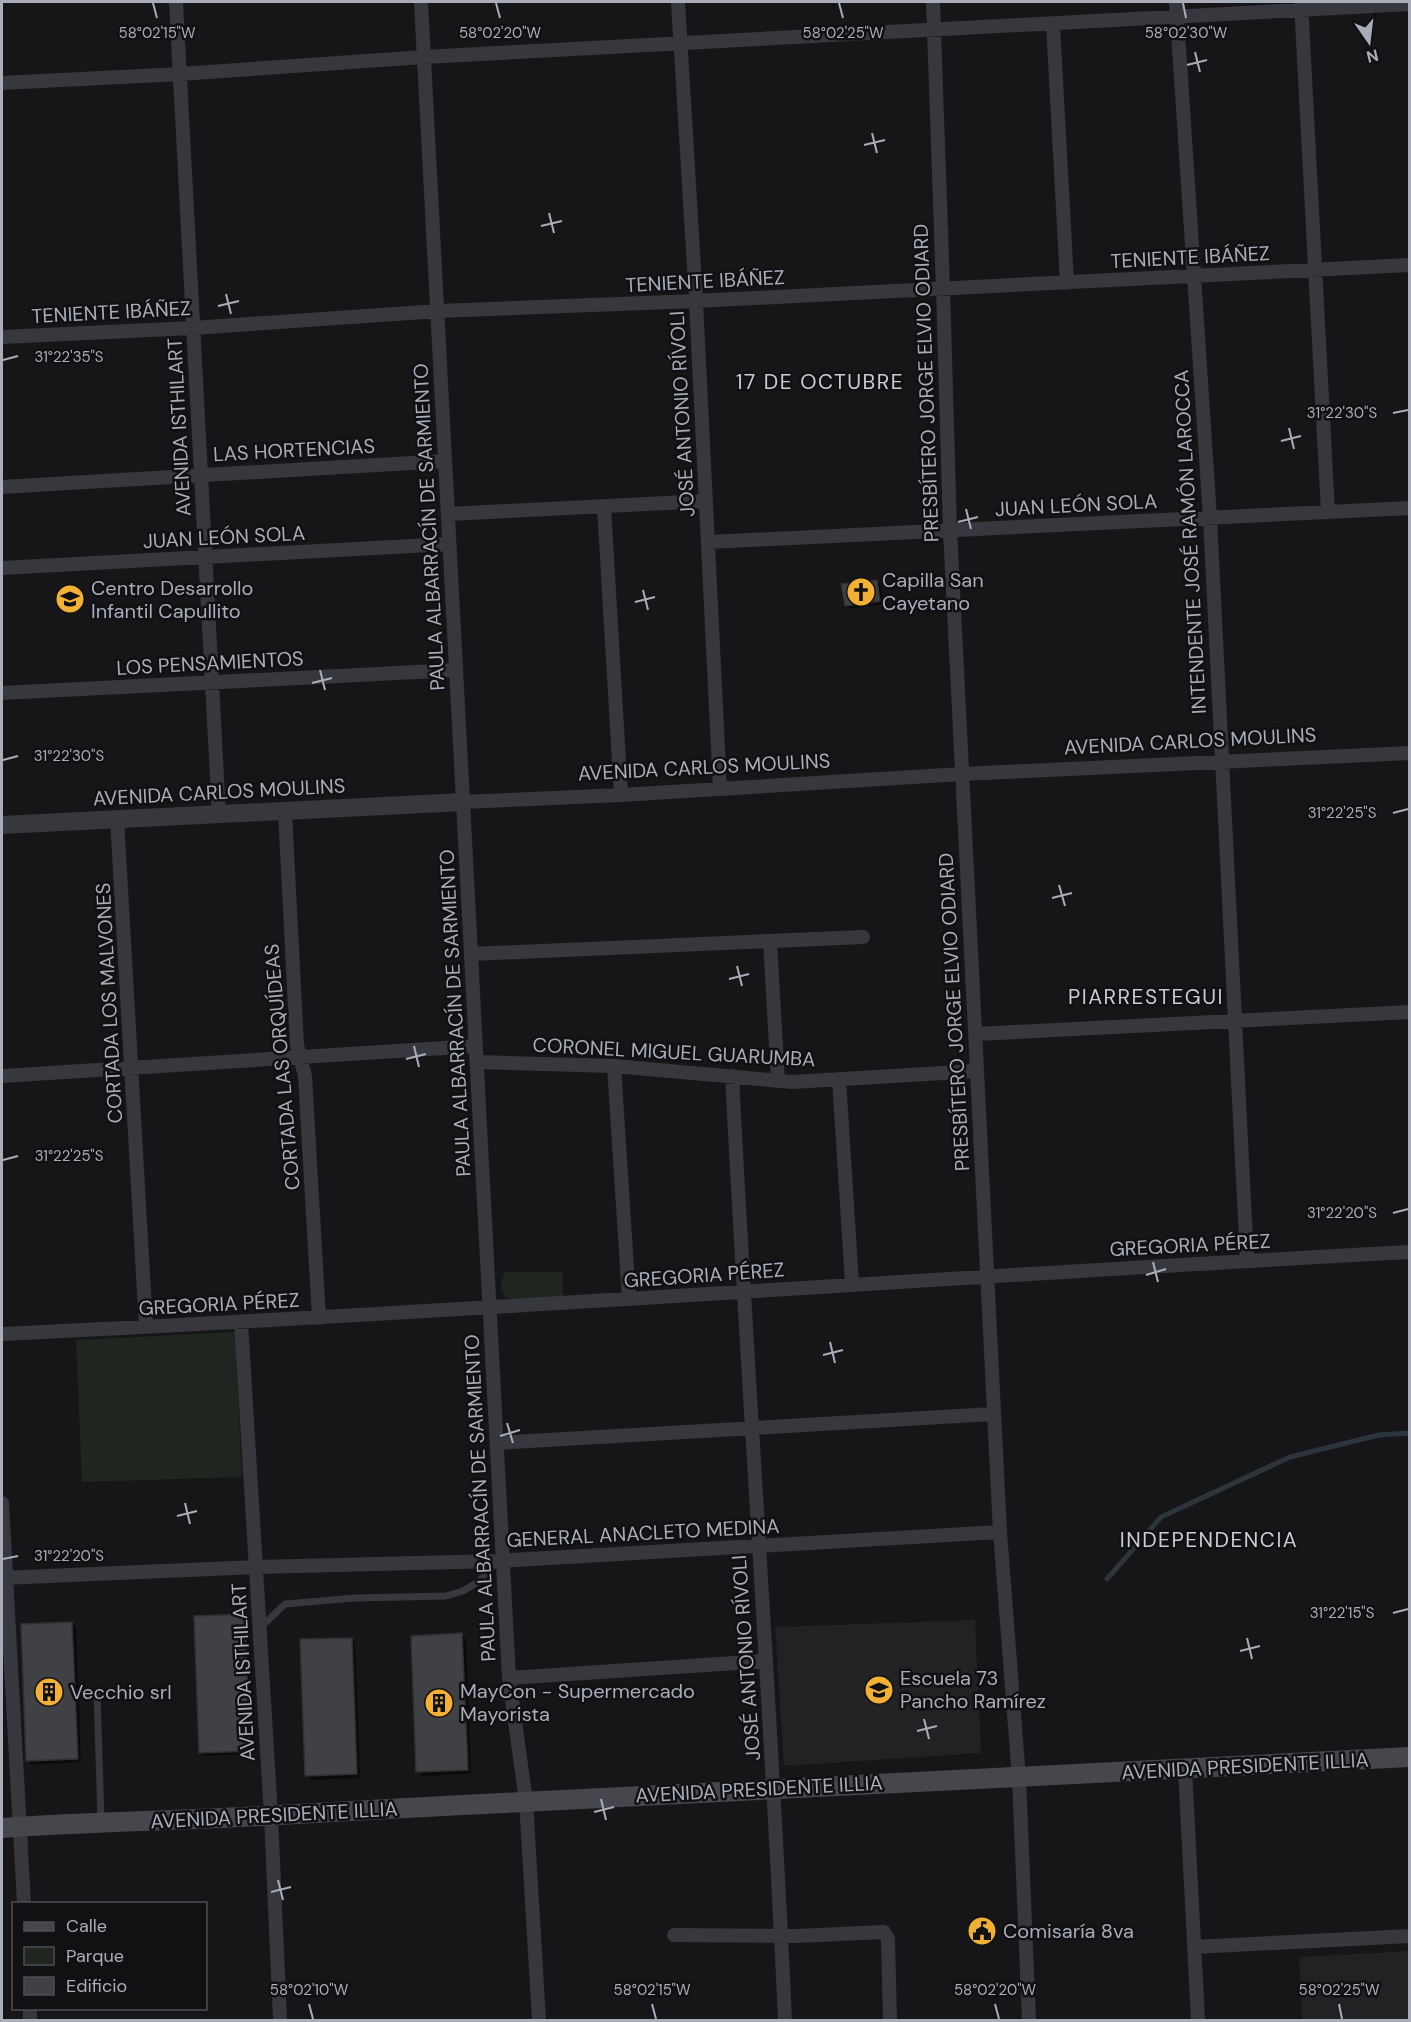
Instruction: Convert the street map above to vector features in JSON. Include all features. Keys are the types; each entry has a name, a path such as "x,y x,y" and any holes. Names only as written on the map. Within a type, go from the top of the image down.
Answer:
{"main road":[{"name":"AVENIDA PRESIDENTE ILLIA","path":"11,1827 271,1816 774,1788 1019,1778 1410,1757"}],"street":[{"name":"AVENIDA ISTHILART","path":"176,2 219,815"},
{"name":"PAULA ALBARRACÍN DE SARMIENTO","path":"421,2 497,1443 500,1561 509,1678 526,1801 539,2020"},
{"name":"JOSÉ ANTONIO RÍVOLI","path":"678,2 696,301 720,789"},
{"name":"PRESBÍTERO JORGE ELVIO ODIARD","path":"933,2 950,530 993,1414 1019,1778 1029,2020"},
{"name":"INTENDENTE JOSÉ RAMÓN LAROCCA","path":"1176,2 1210,518 1247,1261"},
{"path":"2,83 180,74 424,57 1177,18 1301,6 1410,4"},
{"path":"1301,6 1328,512"},
{"path":"1053,24 1067,283"},
{"name":"TENIENTE IBÁÑEZ","path":"2,336 193,328 438,311 696,301 1410,265"},
{"name":"LAS HORTENCIAS","path":"2,488 445,461"},
{"path":"448,514 706,501"},
{"path":"604,507 621,795"},
{"name":"JUAN LEÓN SOLA","path":"708,542 1410,508"},
{"name":"JUAN LEÓN SOLA","path":"2,568 449,544"},
{"name":"LOS PENSAMIENTOS","path":"2,693 456,670"},
{"name":"AVENIDA CARLOS MOULINS","path":"2,825 621,795 962,774 1410,753"},
{"name":"CORTADA LAS ORQUÍDEAS","path":"285,812 297,1045 305,1076 319,1318"},
{"name":"CORTADA LOS MALVONES","path":"117,819 146,1327"},
{"path":"471,954 863,937"},
{"path":"770,941 778,1081"},
{"path":"976,1034 1410,1011"},
{"path":"2,1076 476,1046"},
{"name":"CORONEL MIGUEL GUARUMBA","path":"477,1062 614,1066 792,1082 977,1071"},
{"path":"614,1066 629,1299"},
{"name":"JOSÉ ANTONIO RÍVOLI","path":"732,1076 774,1788 784,2020"},
{"path":"839,1079 852,1284"},
{"name":"GREGORIA PÉREZ","path":"2,1334 319,1318 1410,1252"},
{"name":"AVENIDA ISTHILART","path":"241,1322 271,1816 280,2020"},
{"path":"497,1443 993,1414"},
{"path":"2,1503 11,1827 24,1902"},
{"name":"GENERAL ANACLETO MEDINA","path":"4,1578 257,1567 500,1561 1000,1532"},
{"path":"509,1678 766,1661"},
{"path":"1185,1769 1198,2020"},
{"path":"674,1935 781,1936 884,1932 888,1939 890,2020"},
{"path":"1194,1947 1410,1936"}],"lane":[{"path":"260,1628 285,1604 355,1598 446,1596 463,1591 478,1582 500,1561"},
{"path":"97,1692 101,1823"}],"shaded area":[{"name":"Escuela 73 Pancho Ramírez","path":"975,1620 981,1753 784,1766 775,1627"},
{"path":"1409,1951 1409,2020 1302,2020 1299,1957"}],"green space":[{"path":"505,1272 563,1272 563,1298 506,1298 500,1286"},
{"path":"235,1332 242,1477 82,1482 76,1340"}],"building":[{"name":"Capilla San Cayetano","path":"877,580 880,601 845,606 841,584"},
{"path":"245,1614 250,1751 199,1753 194,1616"},
{"name":"Vecchio srl","path":"72,1622 78,1759 26,1761 21,1624"},
{"name":"MayCon - Supermercado Mayorista","path":"462,1633 468,1770 416,1772 411,1636"},
{"path":"352,1638 357,1774 305,1776 300,1639"}],"waterway":[{"path":"1107,1579 1161,1517 1290,1457 1379,1435 1410,1433"}],"place":[{"name":"Capilla San Cayetano","path":"861,592"},
{"name":"Centro Desarrollo Infantil Capullito","path":"70,599"},
{"name":"Escuela 73 Pancho Ramírez","path":"879,1690"},
{"name":"Vecchio srl","path":"49,1692"},
{"name":"MayCon - Supermercado Mayorista","path":"439,1703"},
{"name":"Comisaría 8va","path":"982,1931"}],"district":[{"name":"17 DE OCTUBRE","path":"820,382"},
{"name":"PIARRESTEGUI","path":"1146,997"},
{"name":"INDEPENDENCIA","path":"1209,1540"}]}
